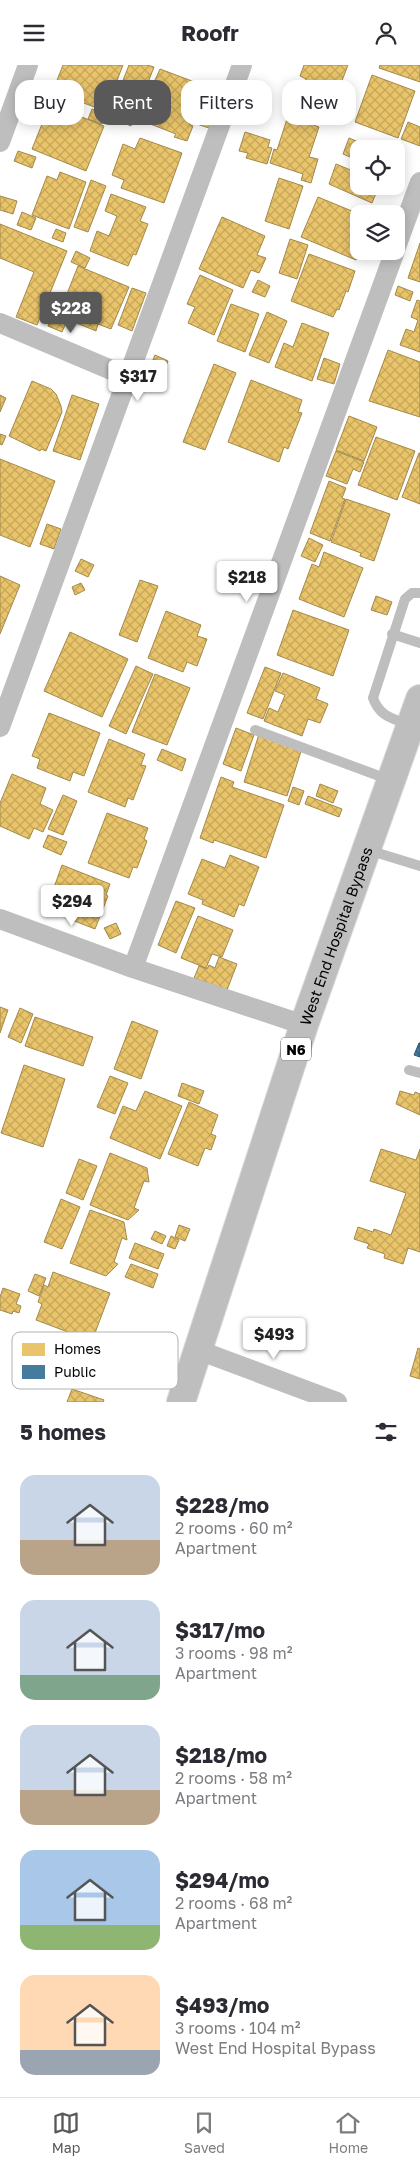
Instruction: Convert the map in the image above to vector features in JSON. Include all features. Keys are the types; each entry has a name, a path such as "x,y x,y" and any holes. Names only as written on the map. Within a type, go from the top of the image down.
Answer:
{"highway":[{"name":"West End Hospital Bypass","path":"180,1402 304,1025 420,699"}],"street":[{"path":"0,142 28,65"},
{"path":"0,727 242,65"},
{"path":"405,223 420,182"},
{"path":"133,968 392,260"},
{"path":"0,323 128,377"},
{"path":"0,919 133,968 304,1025"},
{"path":"198,1350 337,1402"}],"lane":[{"path":"410,726 386,716 377,709 373,698 392,634 405,599 412,593 420,593"},
{"path":"392,634 420,643"},
{"path":"255,730 391,781"},
{"path":"367,849 420,866"},
{"path":"409,1070 420,1073"}],"building: Homes":[{"path":"63,65 123,65 117,80 94,80 94,107 84,103 84,80 57,80"},
{"path":"129,65 154,67 149,80 123,80"},
{"path":"304,65 348,65 342,80 306,80 300,76"},
{"path":"380,65 420,65 420,82 379,68"},
{"path":"160,69 189,80 181,80 181,125 193,126 187,141 174,137 176,134 153,125 171,125 171,80 155,80"},
{"path":"372,75 415,91 398,138 356,122"},
{"path":"92,109 94,110 94,121 88,119"},
{"path":"84,118 94,122 94,125 104,126 86,171 32,149 42,125 84,125"},
{"path":"408,122 420,127 420,146 401,139"},
{"path":"200,125 213,125 212,129"},
{"path":"285,125 313,125 319,127 309,157 318,159 311,183 301,180 303,174 270,163 274,149 277,150"},
{"path":"245,132 270,140 268,147 272,148 267,164 246,158 248,153 239,151"},
{"path":"140,138 182,153 164,203 121,188 124,180 112,175 123,144 135,149"},
{"path":"349,138 354,140 350,140 350,157 343,154"},
{"path":"18,151 36,157 32,168 14,161"},
{"path":"336,164 350,170 350,193 329,184"},
{"path":"60,172 86,182 69,229 32,215 47,176 57,180"},
{"path":"279,178 303,186 289,229 265,221"},
{"path":"91,180 106,186 88,232 74,227"},
{"path":"111,194 146,207 140,221 148,224 136,255 133,254 128,266 90,251 97,231 109,236 117,216 105,211"},
{"path":"354,195 375,195 372,203"},
{"path":"0,196 17,201 13,214 0,210"},
{"path":"318,197 350,210 350,257 301,237"},
{"path":"22,212 36,218 31,230 17,225"},
{"path":"222,217 265,236 257,255 266,258 259,273 251,270 243,288 199,269"},
{"path":"0,224 67,251 37,325 16,317 34,272 0,258"},
{"path":"56,229 66,233 63,242 52,238"},
{"path":"290,239 308,245 297,279 279,273"},
{"path":"420,243 420,282 408,278"},
{"path":"76,251 90,258 85,268 71,262"},
{"path":"309,254 355,271 348,292 346,291 339,310 337,309 333,317 291,301"},
{"path":"78,266 129,287 111,329 98,324 96,331 69,320 72,313 61,309"},
{"path":"200,275 233,290 214,335 188,323 195,307 187,304"},
{"path":"258,280 270,286 265,297 252,292"},
{"path":"398,286 413,292 410,301 395,295"},
{"path":"132,288 146,293 132,331 118,325"},
{"path":"417,300 420,301 420,352 400,345 406,329 414,332 418,320 411,317"},
{"path":"231,304 259,314 245,352 217,341"},
{"path":"267,312 287,321 269,363 249,355"},
{"path":"53,313 68,318 62,332 48,326"},
{"path":"302,323 329,333 312,381 275,367 284,343 293,347"},
{"path":"388,350 420,362 420,417 369,401"},
{"path":"155,355 168,361 164,371 151,365"},
{"path":"324,358 340,364 334,384 317,379"},
{"path":"214,364 236,373 205,450 183,442"},
{"path":"251,380 302,400 298,412 302,413 288,449 284,447 279,462 228,442"},
{"path":"32,381 51,389 56,394 61,406 62,412 46,451 41,449 40,451 9,436"},
{"path":"0,395 6,398 0,412"},
{"path":"72,395 99,404 80,460 53,451"},
{"path":"349,416 377,427 364,461 336,450"},
{"path":"0,434 6,436 2,445 0,444"},
{"path":"376,437 415,451 397,500 358,485"},
{"path":"336,451 364,462 360,472 353,469 347,484 326,476"},
{"path":"420,453 420,504 402,497"},
{"path":"0,459 55,481 30,547 0,535"},
{"path":"329,481 346,488 342,498 345,499 330,541 310,533"},
{"path":"346,499 390,514 374,561 360,556 361,553 331,542"},
{"path":"47,524 61,529 54,549 40,544"},
{"path":"309,538 323,545 315,562 301,556"},
{"path":"324,552 363,568 344,617 299,599 312,564 319,567"},
{"path":"81,559 94,565 88,577 75,571"},
{"path":"0,576 20,585 0,634"},
{"path":"140,580 158,586 137,642 119,635"},
{"path":"81,583 85,590 75,595 72,587"},
{"path":"376,596 392,602 387,615 371,610"},
{"path":"293,610 349,630 333,676 277,655"},
{"path":"166,611 201,625 197,636 207,639 197,666 187,662 183,672 148,658"},
{"path":"70,632 128,659 102,717 44,691"},
{"path":"136,666 153,674 126,734 109,726"},
{"path":"265,667 281,673 263,719 247,713"},
{"path":"283,673 320,688 316,699 328,704 320,723 308,719 302,736 264,721 269,708 278,712 285,695 275,691"},
{"path":"155,674 190,688 167,745 132,732"},
{"path":"49,713 100,733 84,776 73,772 70,781 37,768 40,759 32,756"},
{"path":"236,728 254,735 241,771 223,764"},
{"path":"259,734 302,748 287,796 244,782"},
{"path":"109,739 145,754 141,765 146,766 133,800 128,798 125,807 88,792"},
{"path":"162,749 186,759 182,771 157,760"},
{"path":"12,774 46,788 40,804 53,810 43,832 34,828 29,839 0,826 0,803"},
{"path":"221,777 234,782 232,787 284,805 266,858 214,840 213,843 200,838"},
{"path":"320,784 338,791 333,803 316,796"},
{"path":"293,787 304,791 299,805 288,801"},
{"path":"63,795 77,801 63,835 48,829"},
{"path":"308,796 342,809 339,817 305,804"},
{"path":"107,813 148,828 144,839 147,841 137,868 133,867 129,878 88,863"},
{"path":"48,835 67,842 61,855 43,847"},
{"path":"230,855 259,867 244,906 239,904 234,917 202,904 203,900 188,894 202,859 225,868"},
{"path":"62,865 110,884 106,895 108,896 95,929 72,920 75,913 53,904 56,894 52,893"},
{"path":"176,901 195,908 176,953 158,945"},
{"path":"198,916 233,930 222,957 212,954 206,968 181,958"},
{"path":"116,923 121,934 110,939 104,928"},
{"path":"219,957 237,964 227,990 194,978 199,966 207,969 209,965 215,968"},
{"path":"0,1007 8,1010 0,1033"},
{"path":"20,1008 33,1014 21,1043 8,1037"},
{"path":"35,1017 93,1037 83,1066 25,1046"},
{"path":"132,1021 158,1031 141,1079 114,1069"},
{"path":"24,1065 65,1079 43,1147 1,1133"},
{"path":"110,1076 128,1083 115,1114 97,1107"},
{"path":"182,1083 204,1091 199,1104 178,1096"},
{"path":"145,1091 182,1106 160,1159 110,1138 123,1106 136,1111"},
{"path":"400,1091 414,1095 415,1092 420,1094 420,1115 396,1104"},
{"path":"189,1102 218,1115 211,1134 216,1136 211,1150 205,1148 198,1166 168,1154"},
{"path":"381,1149 416,1160 420,1149 420,1252 408,1248 403,1264 384,1258 385,1254 367,1248 369,1244 354,1239 358,1227 373,1232 374,1229 391,1235 406,1193 370,1181"},
{"path":"110,1153 147,1168 149,1182 144,1181 134,1208 139,1210 128,1220 90,1205"},
{"path":"79,1159 97,1166 83,1200 66,1193"},
{"path":"61,1199 80,1207 62,1249 44,1242"},
{"path":"90,1210 124,1222 127,1240 122,1238 114,1262 118,1264 106,1276 70,1263"},
{"path":"179,1225 190,1229 185,1241 175,1237"},
{"path":"155,1231 166,1236 162,1244 151,1239"},
{"path":"171,1236 179,1240 175,1249 167,1246"},
{"path":"135,1243 164,1254 158,1269 129,1258"},
{"path":"131,1264 158,1274 153,1288 125,1277"},
{"path":"53,1272 110,1293 95,1332 68,1332 36,1320 42,1304 38,1302 44,1285 48,1287"},
{"path":"35,1274 46,1278 39,1296 28,1291"},
{"path":"3,1288 20,1294 16,1304 21,1306 19,1313 13,1311 12,1314 0,1310 0,1297"},
{"path":"418,1348 420,1349 420,1379 410,1376"},
{"path":"72,1389 104,1400 103,1402 67,1402"}],"building: Public":[{"path":"420,1043 420,1057 414,1055"}]}
